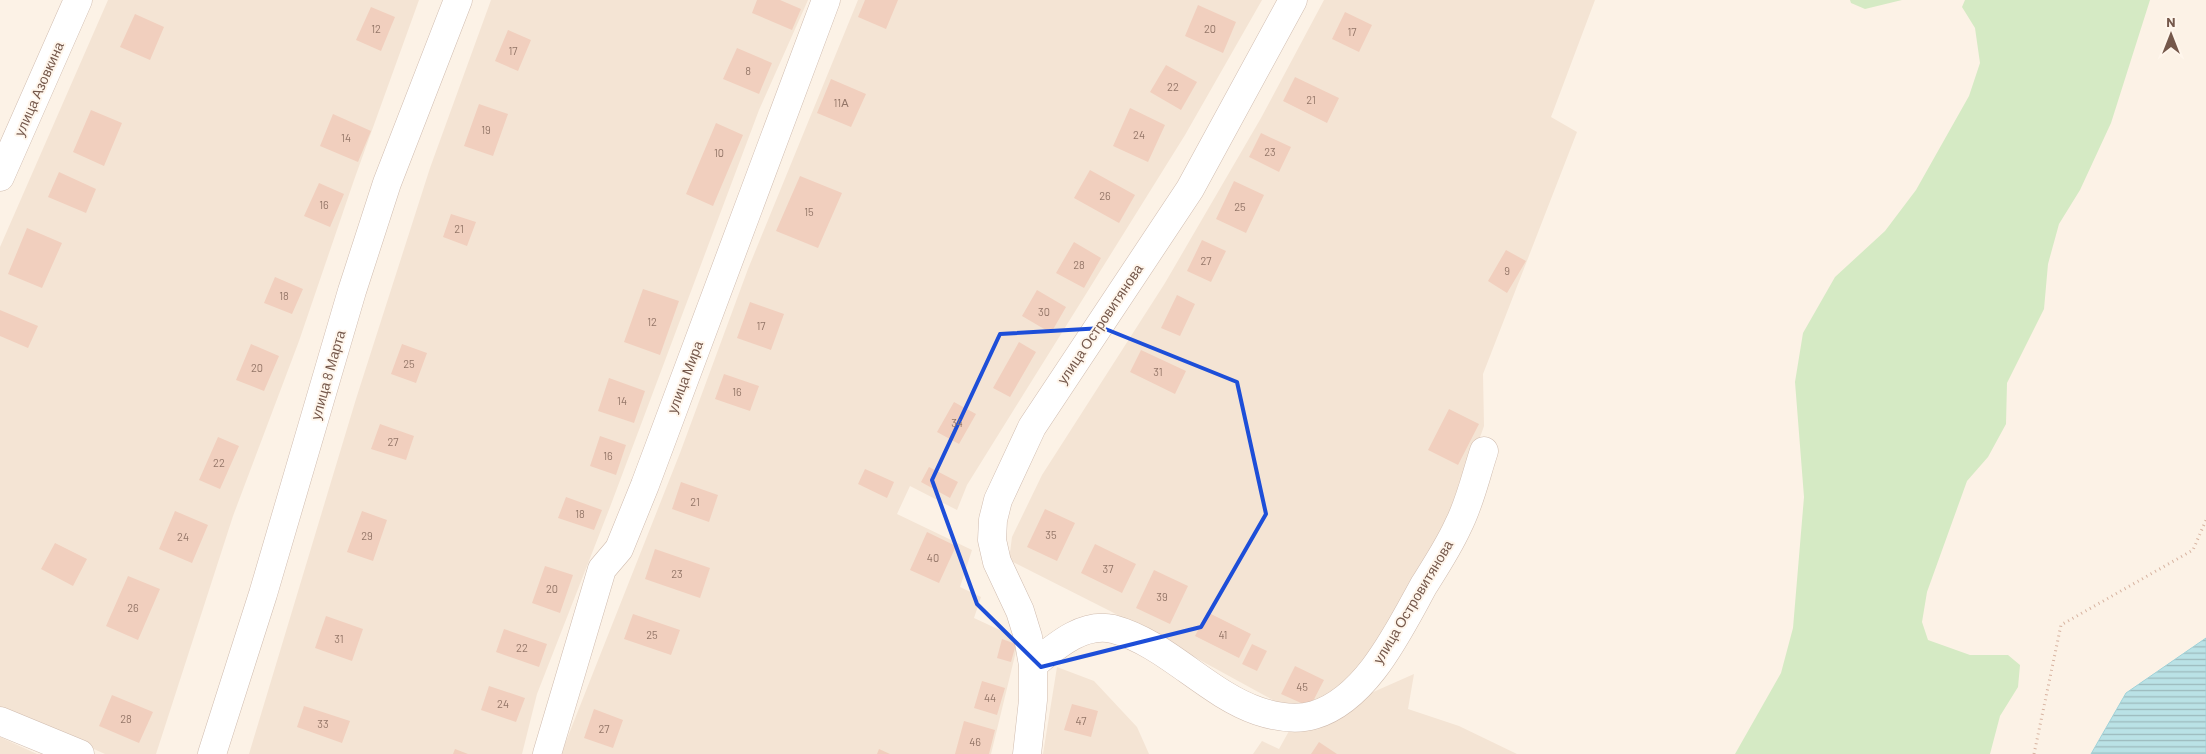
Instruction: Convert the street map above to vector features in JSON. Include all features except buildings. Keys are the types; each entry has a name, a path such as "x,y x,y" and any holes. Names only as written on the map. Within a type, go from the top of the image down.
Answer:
{"street":[{"name":"улица Азовкина","path":"0,177 78,0"},
{"name":"улица 8 Марта","path":"212,754 263,594 352,291 387,184 458,0"},
{"name":"улица Мира","path":"548,754 602,569 619,549 645,485 826,0"},
{"name":"улица Островитянова","path":"1027,754 1033,700 1033,665 1028,637 1020,611 997,562 992,540 993,520 998,500 1032,427 1190,189 1293,0"},
{"name":"улица Островитянова","path":"1033,665 1060,643 1088,629 1112,629 1145,642 1234,700 1258,710 1280,717 1296,718 1314,715 1332,707 1348,696 1386,652 1459,526 1484,451"},
{"path":"0,722 80,754"}],"path":[{"path":"2034,754 2061,625 2193,550 2206,520"}],"highlighted area":[{"path":"1103,328 1237,382 1266,514 1201,627 1041,667 977,604 932,480 1000,334"}],"shaded area":[{"path":"108,0 419,0 354,180 299,341 233,516 156,754 105,754 0,707 0,247"},
{"path":"491,0 808,0 759,110 610,507 537,694 522,754 249,754 356,399 430,168"},
{"path":"858,0 1262,0 1185,135 967,485 957,510 910,486 897,514 972,550 960,587 981,597 974,618 1019,639 991,754 561,754 680,453 748,269"},
{"path":"1324,0 1595,0 1551,117 1577,132 1483,374 1484,426 1452,516 1371,653 1326,704 1293,711 1112,612 1009,560 1012,537 1042,475 1165,283 1261,118"},
{"path":"1057,667 1094,681 1137,727 1149,754 1043,754"},
{"path":"1414,674 1408,709 1459,726 1517,754 1253,754 1262,741 1279,749 1294,722 1337,708"},
{"path":"0,737 37,754 0,754"}],"green space":[{"path":"1850,0 1902,0 1865,9 1851,3"},
{"path":"1965,0 2150,0 2111,123 2080,190 2059,224 2048,264 2044,309 2007,383 2006,424 1988,457 1967,481 1927,592 1922,622 1928,640 1970,655 2008,655 2020,665 2018,687 2000,716 1990,754 1735,754 1781,673 1793,628 1804,497 1795,382 1803,333 1835,277 1885,231 1916,190 1969,96 1980,63 1975,28 1962,7"}],"water":[{"path":"2206,638 2206,754 2091,754 2126,693"}]}
